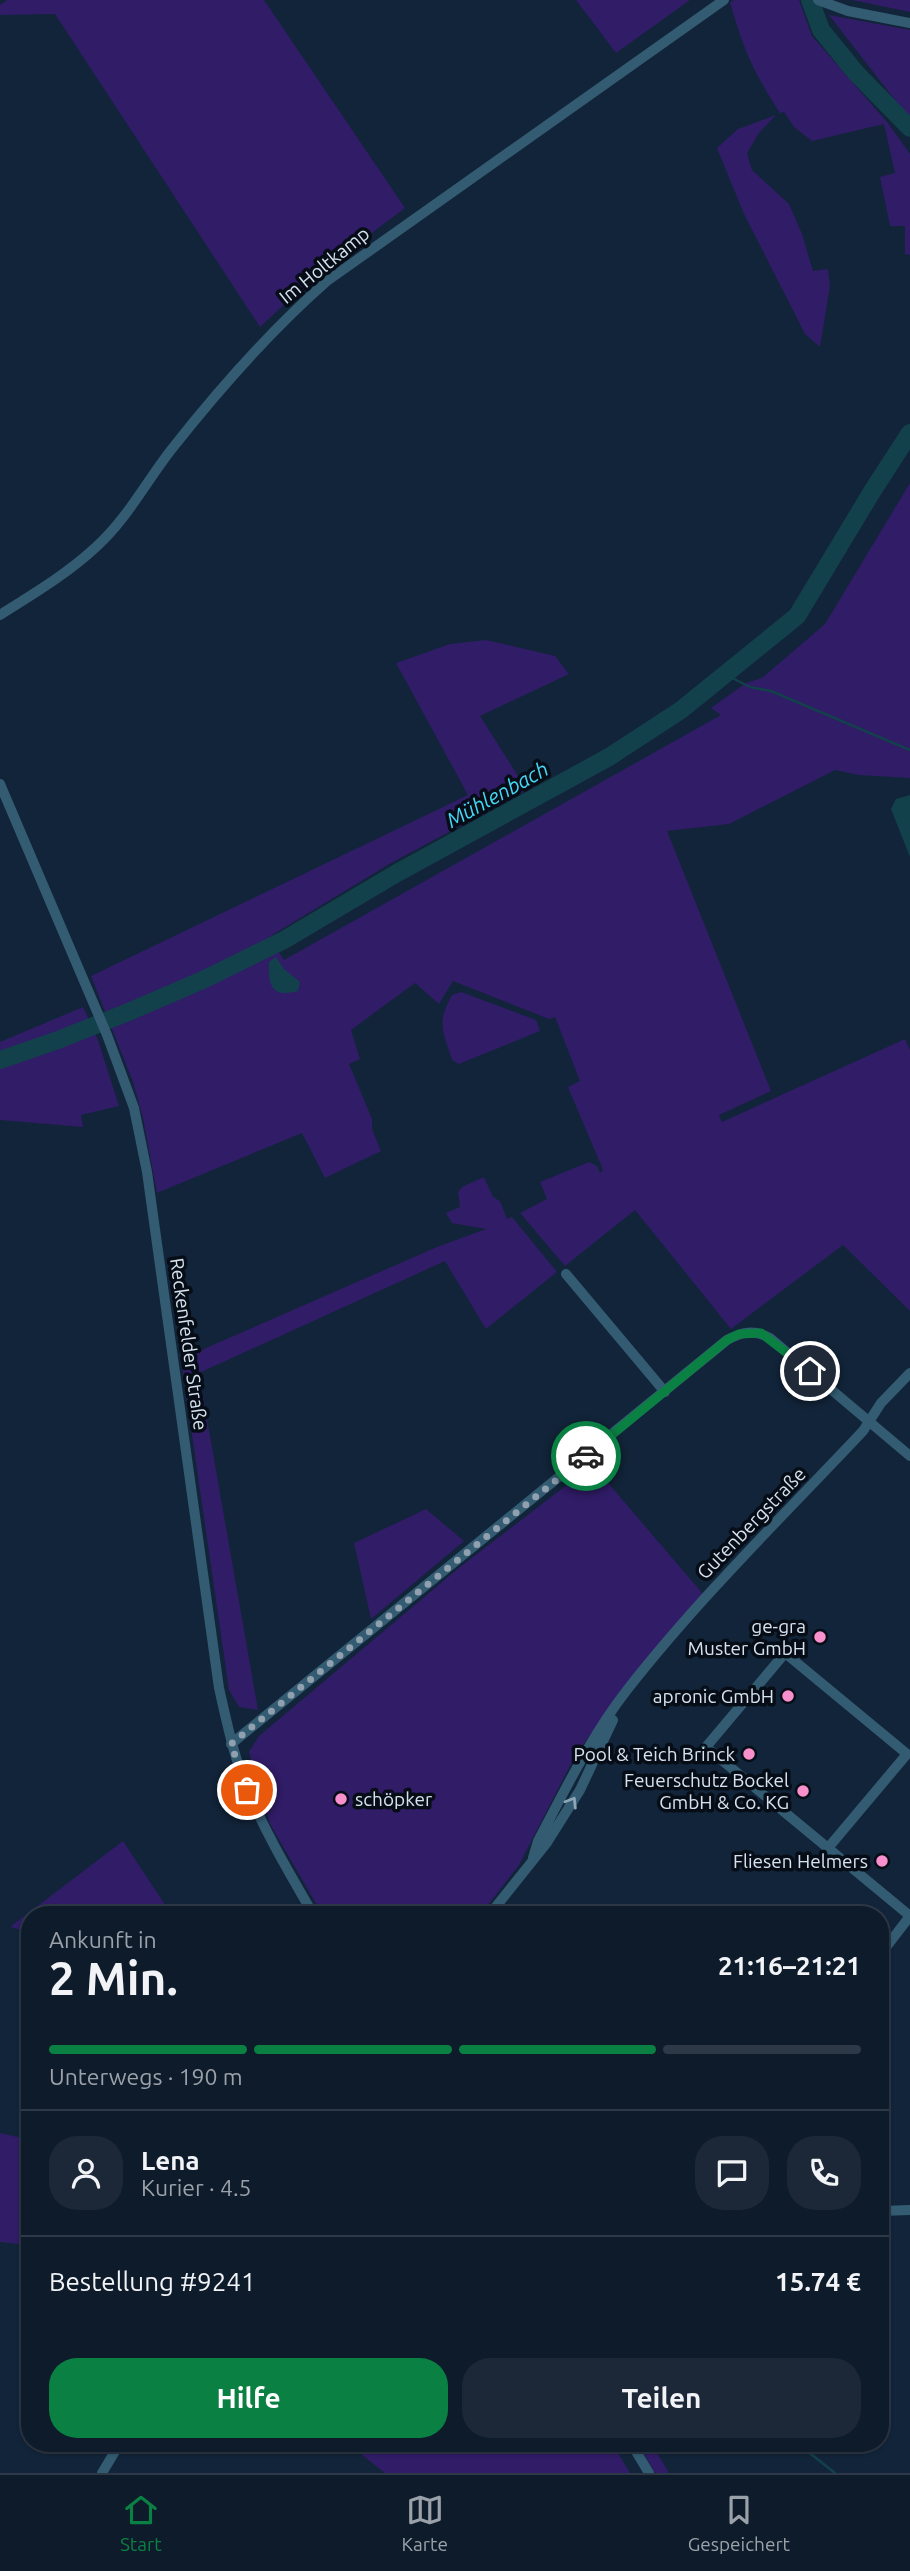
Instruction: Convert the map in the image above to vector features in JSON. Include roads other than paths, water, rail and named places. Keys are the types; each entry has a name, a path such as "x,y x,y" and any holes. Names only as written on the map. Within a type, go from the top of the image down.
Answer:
{"street":[{"name":"Im Holtkamp","path":"0,615 69,570 98,546 132,507 168,453 204,408 286,317 327,281 724,0"},
{"path":"821,1 873,18 910,23"},
{"name":"Reckenfelder Straße","path":"0,784 107,1035 134,1108 145,1161 219,1688 231,1744 247,1790 264,1827 308,1906"},
{"path":"566,1274 665,1392"},
{"path":"231,1744 727,1340 739,1334 761,1333 770,1338 910,1455"},
{"name":"Gutenbergstraße","path":"496,1906 546,1844 580,1790 626,1692 707,1594 863,1431 881,1403 910,1373"},
{"path":"828,1848 906,1754 785,1653 706,1747 910,1916 889,1943"},
{"path":"889,2211 910,2210"},
{"path":"102,2473 115,2452"},
{"path":"636,2452 649,2473"}],"waterway":[{"name":"Mühlenbach","path":"810,0 821,30 856,73 910,128"},
{"name":"Mühlenbach","path":"0,1060 126,1013 205,979 284,940 397,873 609,757 681,710 797,616 910,433"},
{"path":"726,675 750,687 771,691 910,750"},
{"path":"808,2452 835,2473"}],"place":[{"name":"ge-gra Muster GmbH","path":"820,1637"},
{"name":"apronic GmbH","path":"788,1696"},
{"name":"Pool & Teich Brinck","path":"749,1754"},
{"name":"Feuerschutz Bockel GmbH & Co. KG","path":"803,1791"},
{"name":"schöpker","path":"341,1799"},
{"name":"Fliesen Helmers","path":"882,1861"}]}
